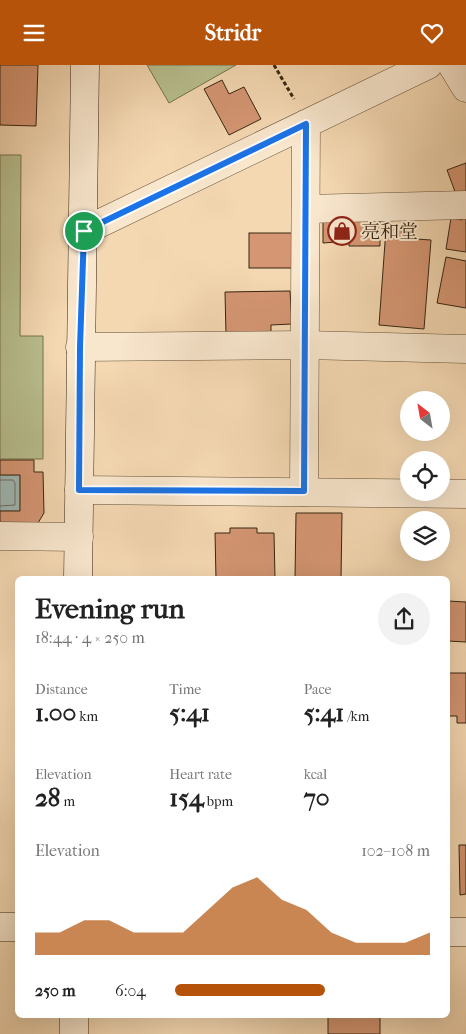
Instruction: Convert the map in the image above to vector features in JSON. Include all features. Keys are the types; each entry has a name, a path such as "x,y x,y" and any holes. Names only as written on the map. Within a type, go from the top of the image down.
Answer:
{"street":[{"path":"78,576 85,65"},
{"path":"84,231 428,65"},
{"path":"452,65 466,88"},
{"path":"304,491 308,124"},
{"path":"306,209 466,205"},
{"path":"80,347 305,345 466,349"},
{"path":"79,490 466,494"},
{"path":"0,536 79,537"},
{"path":"0,927 15,927"},
{"path":"450,932 466,932"},
{"path":"74,1018 74,1034"}],"path":[{"path":"274,65 308,124"}],"green space":[{"path":"147,65 236,65 169,103"},
{"path":"0,155 21,155 20,336 43,336 43,459 0,459"}],"water":[{"path":"0,475 20,475 20,511 0,511"}],"building":[{"path":"0,65 38,65 36,126 0,125"},
{"path":"222,80 229,94 244,87 261,119 229,135 204,89"},
{"path":"466,163 466,194 457,197 447,170"},
{"path":"463,214 466,214 466,252 446,249 451,218 462,220"},
{"path":"380,216 380,246 349,246 349,241 323,243 323,217"},
{"path":"386,229 402,230 401,238 431,240 424,329 379,325"},
{"path":"249,233 293,233 293,268 249,268"},
{"path":"446,257 466,261 466,308 437,303"},
{"path":"290,291 292,324 271,325 271,333 226,335 225,292"},
{"path":"0,460 34,460 34,472 43,472 44,513 38,523 0,523 0,511 20,511 20,475 0,475"},
{"path":"296,513 342,513 341,576 295,576"},
{"path":"230,528 257,528 257,533 274,533 275,576 216,576 215,533 230,533"},
{"path":"450,601 466,602 466,642 450,641"},
{"path":"450,673 466,673 466,723 457,723 457,716 450,716"},
{"path":"459,845 466,845 466,894 460,895"},
{"path":"328,1018 380,1018 380,1034 328,1034"}],"place":[{"name":"亮和堂","path":"342,231"}],"route":[{"path":"306,124 304,491 79,490 80,347 84,231 306,124"}]}
